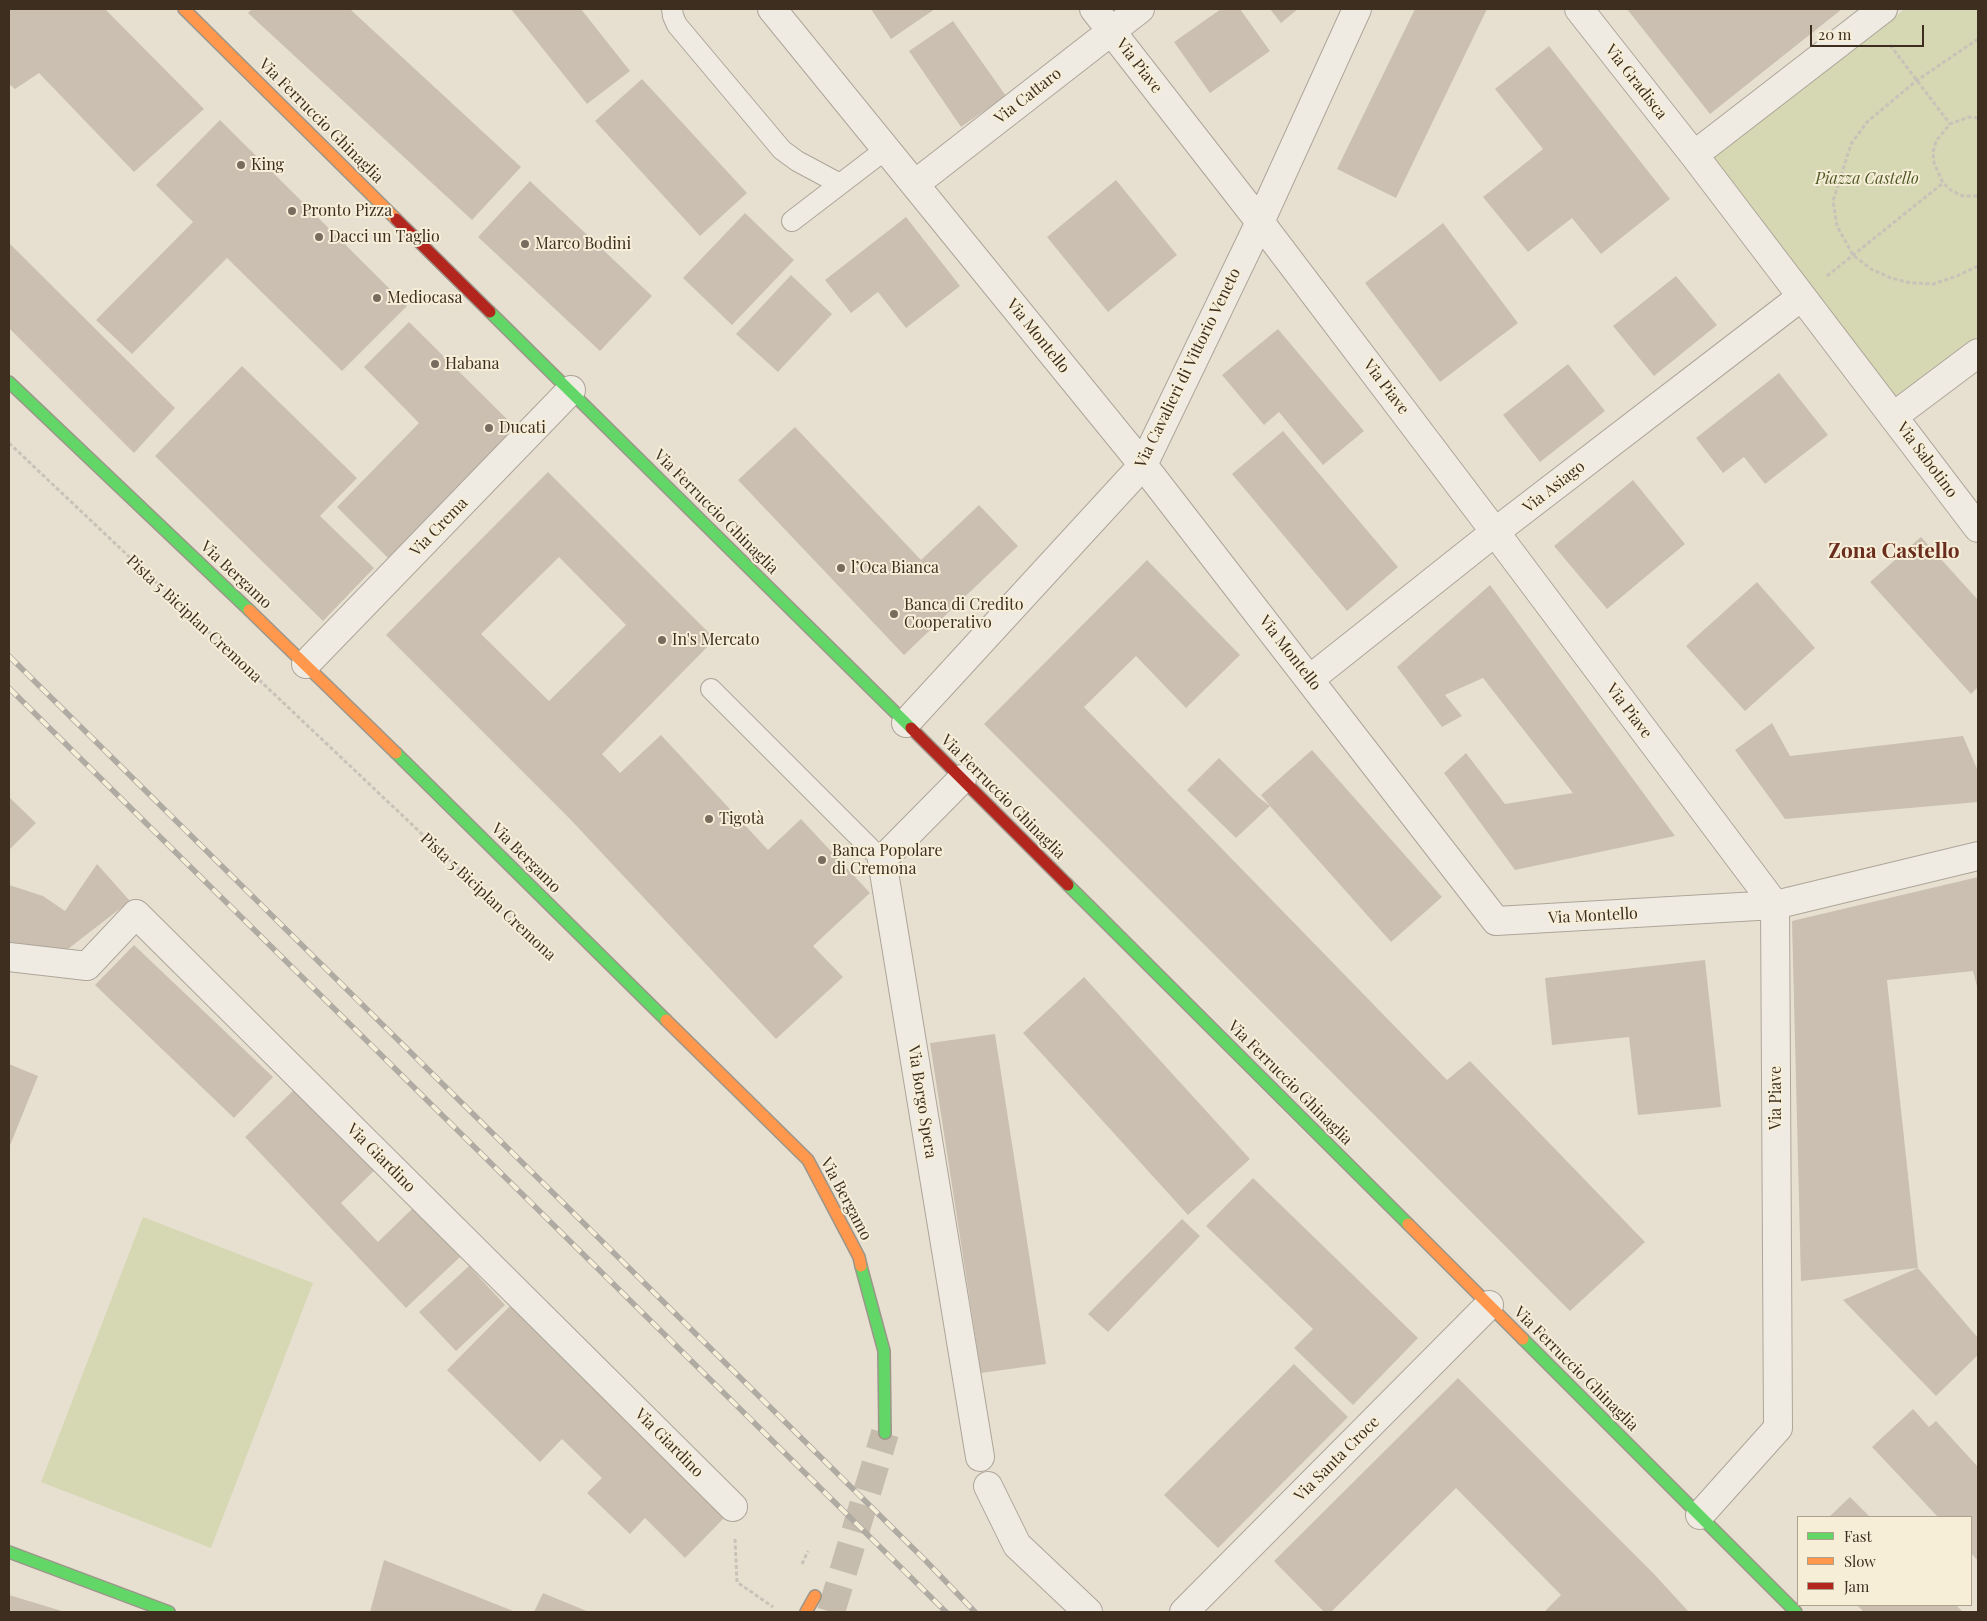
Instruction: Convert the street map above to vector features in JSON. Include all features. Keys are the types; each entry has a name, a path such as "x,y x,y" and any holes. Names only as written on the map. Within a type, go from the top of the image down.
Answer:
{"main road":[{"name":"Via Ferruccio Ghinaglia","path":"184,9 906,723 1796,1612"},
{"name":"Via Bergamo","path":"9,382 306,664 808,1160 859,1257 884,1352 885,1433"},
{"path":"9,1552 170,1612"},
{"path":"806,1612 814,1596"}],"street":[{"name":"Via Montello","path":"772,9 1143,465 1496,921 1775,905 1978,856"},
{"name":"Via Piave","path":"1094,9 1260,222 1496,532 1775,905 1778,1428 1700,1516"},
{"name":"Via Cattaro","path":"915,184 1140,9"},
{"name":"Via Cavalieri di Vittorio Veneto","path":"906,723 1143,465 1260,222 1357,9"},
{"name":"Via Gradisca","path":"1579,9 1694,156"},
{"path":"1876,14 1694,156 1894,416 1978,353"},
{"name":"Via Asiago","path":"1310,679 1496,532 1801,297"},
{"name":"Via Crema","path":"306,664 571,390"},
{"name":"Via Sabotino","path":"1894,416 1978,528"},
{"path":"882,860 962,779"},
{"name":"Via Borgo Spera","path":"882,860 980,1457"},
{"name":"Via Giardino","path":"9,957 87,966 136,914 733,1507"},
{"name":"Via Santa Croce","path":"1184,1612 1489,1305"},
{"path":"988,1486 1017,1545 1088,1612"}],"lane":[{"path":"672,9 672,16 677,25 782,150 797,162 840,184"},
{"path":"792,221 886,149"},
{"path":"711,689 882,860"}],"path":[{"path":"1876,14 1916,81 1950,124"},
{"path":"1978,39 1916,81 1867,122 1851,144 1833,201 1837,226 1853,255 1871,269 1890,278 1911,283 1933,284 1978,266"},
{"path":"1978,118 1968,117 1950,124 1936,142 1933,152 1934,163 1943,183 1952,191 1963,196 1978,196"},
{"path":"1801,297 1943,183"},
{"name":"Pista 5 Biciplan Cremona","path":"9,443 536,943"},
{"path":"733,1507 738,1582 779,1612"}],"green space":[{"name":"Piazza Castello","path":"1905,9 1978,9 1978,336 1897,399 1711,159"},
{"path":"143,1217 313,1283 211,1548 41,1482"}],"building":[{"path":"9,9 105,9 204,109 134,172 39,73 15,89 9,84"},
{"path":"252,9 350,9 521,167 472,220 248,13"},
{"path":"511,9 581,9 630,71 587,104"},
{"path":"871,9 935,9 891,39"},
{"path":"1221,9 1240,9 1270,51 1210,93 1174,42"},
{"path":"1270,9 1298,9 1281,23"},
{"path":"1415,9 1487,9 1396,198 1337,169"},
{"path":"1627,9 1842,9 1710,114"},
{"path":"953,21 1006,96 961,127 909,51"},
{"path":"1549,46 1670,199 1601,254 1572,218 1528,252 1483,197 1543,149 1495,89"},
{"path":"642,79 747,193 700,236 595,121"},
{"path":"220,120 407,306 342,371 227,258 132,354 96,320 193,222 156,185"},
{"path":"1116,180 1177,255 1108,312 1047,237"},
{"path":"530,181 652,296 600,351 478,237"},
{"path":"745,213 794,260 732,325 683,278"},
{"path":"906,217 960,286 906,328 878,292 851,313 825,280"},
{"path":"1443,223 1518,323 1440,382 1365,283"},
{"path":"9,243 175,408 134,453 9,328"},
{"path":"791,275 832,314 778,372 736,334"},
{"path":"1676,276 1717,325 1654,376 1613,326"},
{"path":"409,322 519,431 391,561 337,507 419,423 364,367"},
{"path":"1278,329 1364,431 1323,465 1279,412 1264,425 1222,375"},
{"path":"1568,364 1605,411 1540,462 1503,415"},
{"path":"242,366 357,478 320,516 374,568 323,621 155,456"},
{"path":"1779,373 1828,435 1765,484 1744,457 1723,473 1696,438"},
{"path":"795,427 921,560 979,505 1018,546 904,655 738,480"},
{"path":"1283,431 1398,567 1347,611 1232,474"},
{"path":"548,472 715,639 602,754 620,773 661,735 768,850 801,819 870,893 813,946 843,977 776,1039 570,819 386,635","holes":["559,557 626,625 549,701 481,634"]},
{"path":"1633,480 1685,544 1607,609 1554,546"},
{"path":"1921,537 1978,600 1978,687 1971,694 1870,582"},
{"path":"1147,560 1240,655 1186,708 1136,656 1084,707 1447,1080 1470,1061 1645,1242 1570,1311 984,724"},
{"path":"1757,582 1815,648 1745,711 1686,646"},
{"path":"1490,585 1675,836 1515,870 1444,773 1466,753 1505,804 1573,793 1483,678 1445,695 1462,716 1442,727 1397,667"},
{"path":"1772,723 1790,756 1963,736 1978,771 1978,802 1785,819 1735,750"},
{"path":"1312,750 1442,897 1391,942 1261,795"},
{"path":"1219,758 1258,797 1270,806 1236,838 1187,790"},
{"path":"9,797 36,823 9,850"},
{"path":"97,864 130,901 68,949 9,943 9,885 43,896 65,911"},
{"path":"1978,877 1978,990 1973,971 1887,980 1918,1268 1801,1281 1792,921"},
{"path":"134,945 273,1077 234,1118 95,985"},
{"path":"1705,960 1721,1107 1638,1115 1629,1037 1552,1045 1545,978"},
{"path":"1084,977 1250,1159 1188,1215 1023,1033"},
{"path":"995,1034 1046,1364 981,1373 930,1043"},
{"path":"9,1064 38,1076 9,1148"},
{"path":"301,1083 379,1166 341,1203 378,1242 413,1208 460,1257 406,1308 245,1137"},
{"path":"1253,1178 1418,1338 1353,1405 1294,1348 1313,1329 1206,1226"},
{"path":"1182,1219 1200,1236 1108,1332 1088,1314"},
{"path":"469,1266 505,1305 456,1351 419,1312"},
{"path":"1918,1268 1978,1338 1978,1355 1936,1396 1843,1300"},
{"path":"511,1305 726,1516 685,1558 645,1518 630,1534 587,1493 602,1478 562,1439 540,1462 447,1370"},
{"path":"1294,1364 1348,1417 1218,1548 1164,1495"},
{"path":"1458,1378 1653,1573 1689,1612 1544,1612 1561,1595 1456,1488 1331,1612 1324,1612 1274,1561"},
{"path":"1913,1409 1929,1427 1936,1421 1978,1467 1978,1561 1972,1554 1972,1516 1937,1516 1872,1447"},
{"path":"1850,1497 1869,1516 1830,1516"},
{"path":"384,1560 516,1612 370,1612"},
{"path":"543,1593 589,1612 534,1612"},
{"path":"9,1595 65,1612 9,1612"},
{"path":"1858,1606 1957,1606 1963,1612 1864,1612"}],"tunnel":[{"path":"831,1612 885,1433"}],"railway":[{"path":"9,656 926,1561 975,1612"},
{"path":"9,688 946,1612"}],"traffic: fast":[{"path":"490,312 911,728"},
{"path":"9,382 249,610"},
{"path":"396,753 666,1020"},
{"path":"1068,885 1408,1224"},
{"path":"861,1266 884,1351 885,1433"},
{"path":"1523,1339 1796,1612"},
{"path":"9,1552 169,1612"}],"traffic: slow":[{"path":"184,9 396,219"},
{"path":"249,610 396,753"},
{"path":"666,1020 808,1160 859,1257 861,1266"},
{"path":"1408,1224 1523,1339"},
{"path":"806,1612 815,1596"}],"traffic: jam":[{"path":"396,219 490,312"},
{"path":"911,728 1068,885"}],"place":[{"name":"King","path":"241,165"},
{"name":"Pronto Pizza","path":"292,211"},
{"name":"Dacci un Taglio","path":"319,237"},
{"name":"Marco Bodini","path":"525,244"},
{"name":"Mediocasa","path":"377,298"},
{"name":"Habana","path":"435,364"},
{"name":"Ducati","path":"489,428"},
{"name":"l’Oca Bianca","path":"841,568"},
{"name":"Banca di Credito Cooperativo","path":"894,614"},
{"name":"In's Mercato","path":"662,640"},
{"name":"Tigotà","path":"709,819"},
{"name":"Banca Popolare di Cremona","path":"822,860"}],"district":[{"name":"Zona Castello","path":"1894,551"}]}
